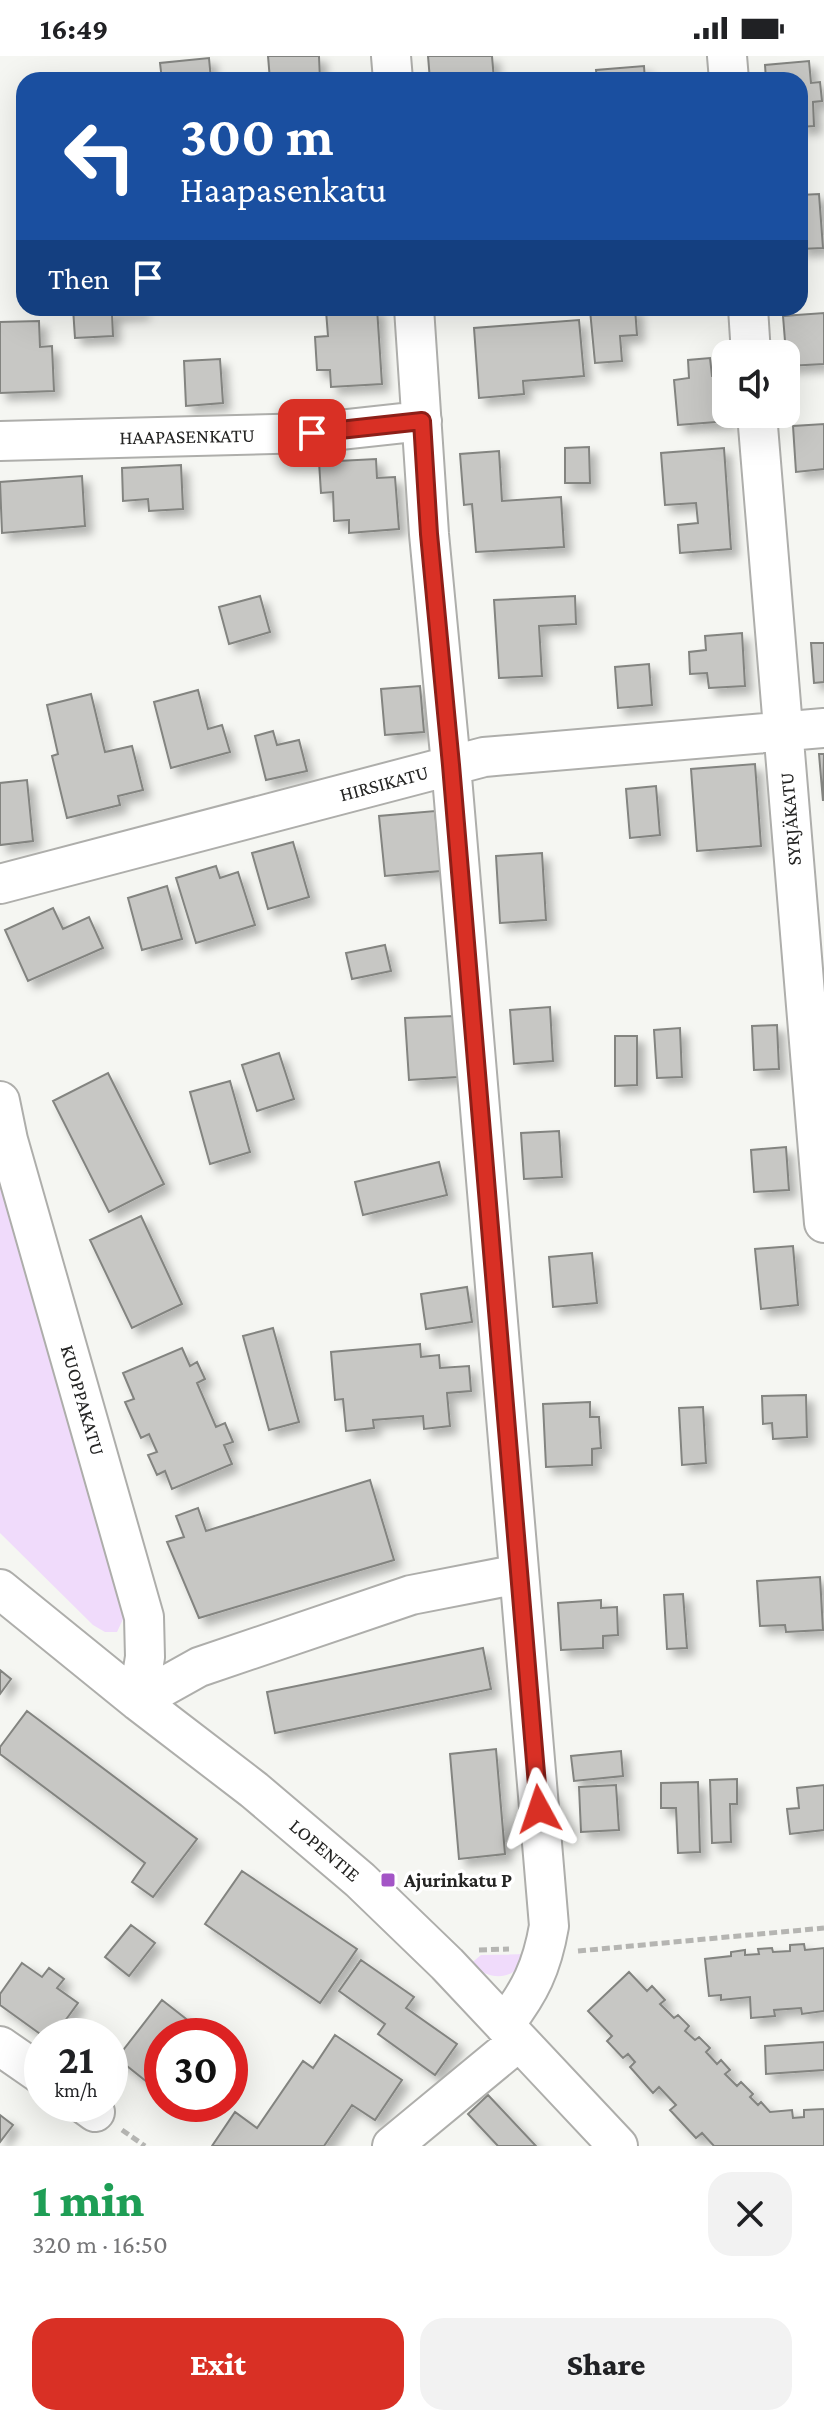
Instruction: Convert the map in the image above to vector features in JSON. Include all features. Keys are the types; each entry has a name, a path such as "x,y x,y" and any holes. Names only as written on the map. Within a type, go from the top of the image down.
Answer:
{"street":[{"path":"392,2146 512,2033 545,1950 549,1926 429,534 415,316"},
{"path":"749,316 750,340"},
{"name":"HAAPASENKATU","path":"0,441 312,433 422,421"},
{"name":"SYRJÄKATU","path":"758,428 824,1223"},
{"name":"HIRSIKATU","path":"0,884 484,757 824,728"},
{"name":"KUOPPAKATU","path":"0,1101 8,1140 144,1617 145,1657 138,1701"},
{"path":"138,1701 199,1667 411,1595 519,1574"},
{"name":"LOPENTIE","path":"0,1589 254,1790 360,1880 447,1964 618,2146"},
{"path":"0,2046 24,2063"}],"path":[{"path":"468,1951 531,1947 567,1952 824,1928"}],"shaded area":[{"path":"0,1173 124,1617 117,1632 105,1632 93,1625 0,1533"},
{"path":"528,1954 516,1970 502,1976 486,1974 469,1965 481,1955"}],"building":[{"path":"268,56 319,56 320,72 269,72"},
{"path":"428,56 492,56 493,72 429,72"},
{"path":"209,58 210,72 161,72 160,63"},
{"path":"809,61 811,83 820,82 822,101 813,102 814,126 808,126 808,72 765,72 765,65"},
{"path":"644,66 644,72 596,72"},
{"path":"819,194 823,248 808,249 808,195"},
{"path":"824,313 824,364 800,365 800,340 785,340 783,316"},
{"path":"74,316 112,316 113,336 75,338"},
{"path":"326,316 378,316 382,384 331,387 330,370 317,370 315,337 328,336"},
{"path":"591,316 636,316 637,335 620,336 622,361 595,363"},
{"path":"579,320 584,376 523,381 524,394 479,398 474,328"},
{"path":"39,321 40,347 52,346 54,391 0,393 0,322"},
{"path":"710,358 712,422 678,425 674,380 689,378 688,360"},
{"path":"220,359 223,403 186,406 184,361"},
{"path":"824,424 824,469 796,472 793,428"},
{"path":"589,447 590,483 565,483 565,448"},
{"path":"724,448 731,549 680,553 678,525 698,523 696,503 665,505 661,453"},
{"path":"499,451 502,501 561,497 564,547 476,552 472,504 464,505 460,454"},
{"path":"376,459 377,478 395,477 399,529 349,533 349,520 334,521 333,492 321,493 319,462"},
{"path":"181,465 183,509 149,511 148,499 123,501 122,468"},
{"path":"82,476 85,526 2,533 0,482"},
{"path":"260,596 270,632 229,644 219,607"},
{"path":"575,596 576,624 539,626 542,676 499,678 494,600"},
{"path":"742,633 745,686 709,688 707,673 690,674 689,652 706,650 705,636"},
{"path":"811,643 824,643 824,682 814,683"},
{"path":"649,664 652,705 618,708 615,667"},
{"path":"420,686 424,732 385,735 381,689"},
{"path":"198,690 208,729 222,725 230,752 171,768 154,702"},
{"path":"91,694 105,752 132,746 143,790 118,796 120,805 67,818 52,756 58,754 47,705"},
{"path":"273,731 277,745 299,740 307,771 266,780 255,736"},
{"path":"819,754 824,754 823,801"},
{"path":"755,764 761,846 697,851 691,769"},
{"path":"27,780 33,841 0,845 0,783"},
{"path":"656,786 660,835 630,838 626,789"},
{"path":"435,811 441,871 385,876 379,816"},
{"path":"293,842 309,897 268,909 252,853"},
{"path":"542,853 546,920 500,923 496,856"},
{"path":"216,866 220,878 238,872 255,925 196,943 176,878"},
{"path":"167,886 182,939 142,950 128,898"},
{"path":"53,908 63,929 89,917 103,948 28,981 5,930"},
{"path":"385,945 391,971 352,979 346,953"},
{"path":"550,1007 553,1061 514,1064 510,1010"},
{"path":"454,1016 458,1077 409,1080 405,1018"},
{"path":"777,1025 779,1069 754,1070 752,1026"},
{"path":"680,1028 682,1077 657,1078 654,1030"},
{"path":"615,1036 637,1036 637,1085 615,1086"},
{"path":"279,1053 294,1099 257,1111 242,1065"},
{"path":"108,1073 164,1184 109,1212 53,1101"},
{"path":"230,1081 250,1152 210,1164 190,1092"},
{"path":"559,1131 562,1177 524,1179 521,1133"},
{"path":"786,1147 789,1190 754,1192 751,1150"},
{"path":"439,1162 447,1195 363,1215 355,1182"},
{"path":"141,1216 182,1304 132,1328 90,1240"},
{"path":"793,1246 798,1305 761,1309 755,1249"},
{"path":"592,1253 597,1303 553,1307 549,1257"},
{"path":"467,1287 472,1322 426,1329 421,1294"},
{"path":"273,1328 299,1422 269,1430 243,1336"},
{"path":"420,1344 421,1357 439,1355 440,1368 469,1366 471,1391 447,1393 450,1426 424,1429 423,1416 373,1420 374,1428 346,1431 343,1399 335,1400 331,1352"},
{"path":"182,1348 190,1366 197,1362 205,1379 197,1383 216,1427 225,1423 233,1442 224,1445 232,1464 172,1489 165,1471 157,1475 148,1455 157,1452 149,1434 141,1438 125,1402 134,1399 123,1373"},
{"path":"806,1395 807,1437 773,1439 772,1423 763,1424 762,1396"},
{"path":"590,1402 590,1417 599,1417 601,1448 592,1449 592,1465 546,1467 543,1404"},
{"path":"703,1407 706,1463 682,1465 679,1408"},
{"path":"370,1480 394,1560 199,1618 167,1542 184,1537 176,1516 198,1508 206,1531"},
{"path":"820,1577 823,1630 786,1632 785,1625 760,1626 757,1581"},
{"path":"683,1594 687,1648 667,1649 664,1595"},
{"path":"601,1600 601,1608 617,1607 618,1635 603,1636 603,1648 561,1650 558,1603"},
{"path":"483,1648 491,1689 275,1733 267,1692"},
{"path":"0,1670 11,1679 0,1694"},
{"path":"27,1711 197,1839 153,1897 132,1882 145,1863 0,1754 0,1747"},
{"path":"496,1749 505,1854 459,1859 450,1754"},
{"path":"621,1751 623,1776 574,1781 571,1756"},
{"path":"737,1779 737,1804 730,1804 731,1842 712,1843 710,1780"},
{"path":"698,1782 700,1852 678,1853 676,1808 661,1808 661,1783"},
{"path":"616,1785 619,1830 581,1832 579,1787"},
{"path":"824,1785 824,1830 790,1834 787,1809 799,1808 797,1788"},
{"path":"242,1871 357,1949 320,2003 205,1924"},
{"path":"131,1925 155,1943 129,1976 105,1957"},
{"path":"804,1944 805,1950 824,1948 824,2011 802,2014 801,2008 774,2010 775,2016 751,2018 750,1997 721,2000 721,1995 709,1996 705,1959 731,1956 731,1952 745,1950 745,1955 759,1954 758,1949 790,1951 790,1945"},
{"path":"361,1960 414,1997 406,2008 457,2044 435,2075 378,2034 385,2024 339,1991"},
{"path":"22,1963 42,1977 49,1968 64,1979 57,1988 78,2003 67,2018 24,2018 24,2022 0,2005 0,1994"},
{"path":"629,1972 647,1991 652,1986 665,2000 660,2004 674,2018 678,2015 689,2026 685,2031 695,2040 699,2037 710,2048 706,2052 717,2064 721,2060 730,2070 725,2074 737,2086 741,2082 753,2094 750,2097 758,2105 761,2102 770,2112 792,2110 793,2118 804,2117 804,2110 824,2109 824,2146 714,2146 702,2133 696,2138 670,2110 676,2105 659,2087 653,2093 630,2067 635,2062 628,2054 623,2058 607,2041 612,2036 588,2011"},
{"path":"162,2000 185,2018 148,2018"},
{"path":"144,2023 144,2080 128,2067 128,2044"},
{"path":"335,2035 402,2080 375,2120 352,2105 324,2146 212,2146 228,2122 248,2121 257,2128 303,2061 313,2068"},
{"path":"824,2042 824,2070 766,2074 765,2046"},
{"path":"488,2095 536,2146 498,2146 468,2114"},
{"path":"0,2115 13,2125 0,2142"}],"place":[{"name":"Ajurinkatu P","path":"388,1880"}],"route":[{"path":"312,433 422,421 429,534 539,1809"}]}
